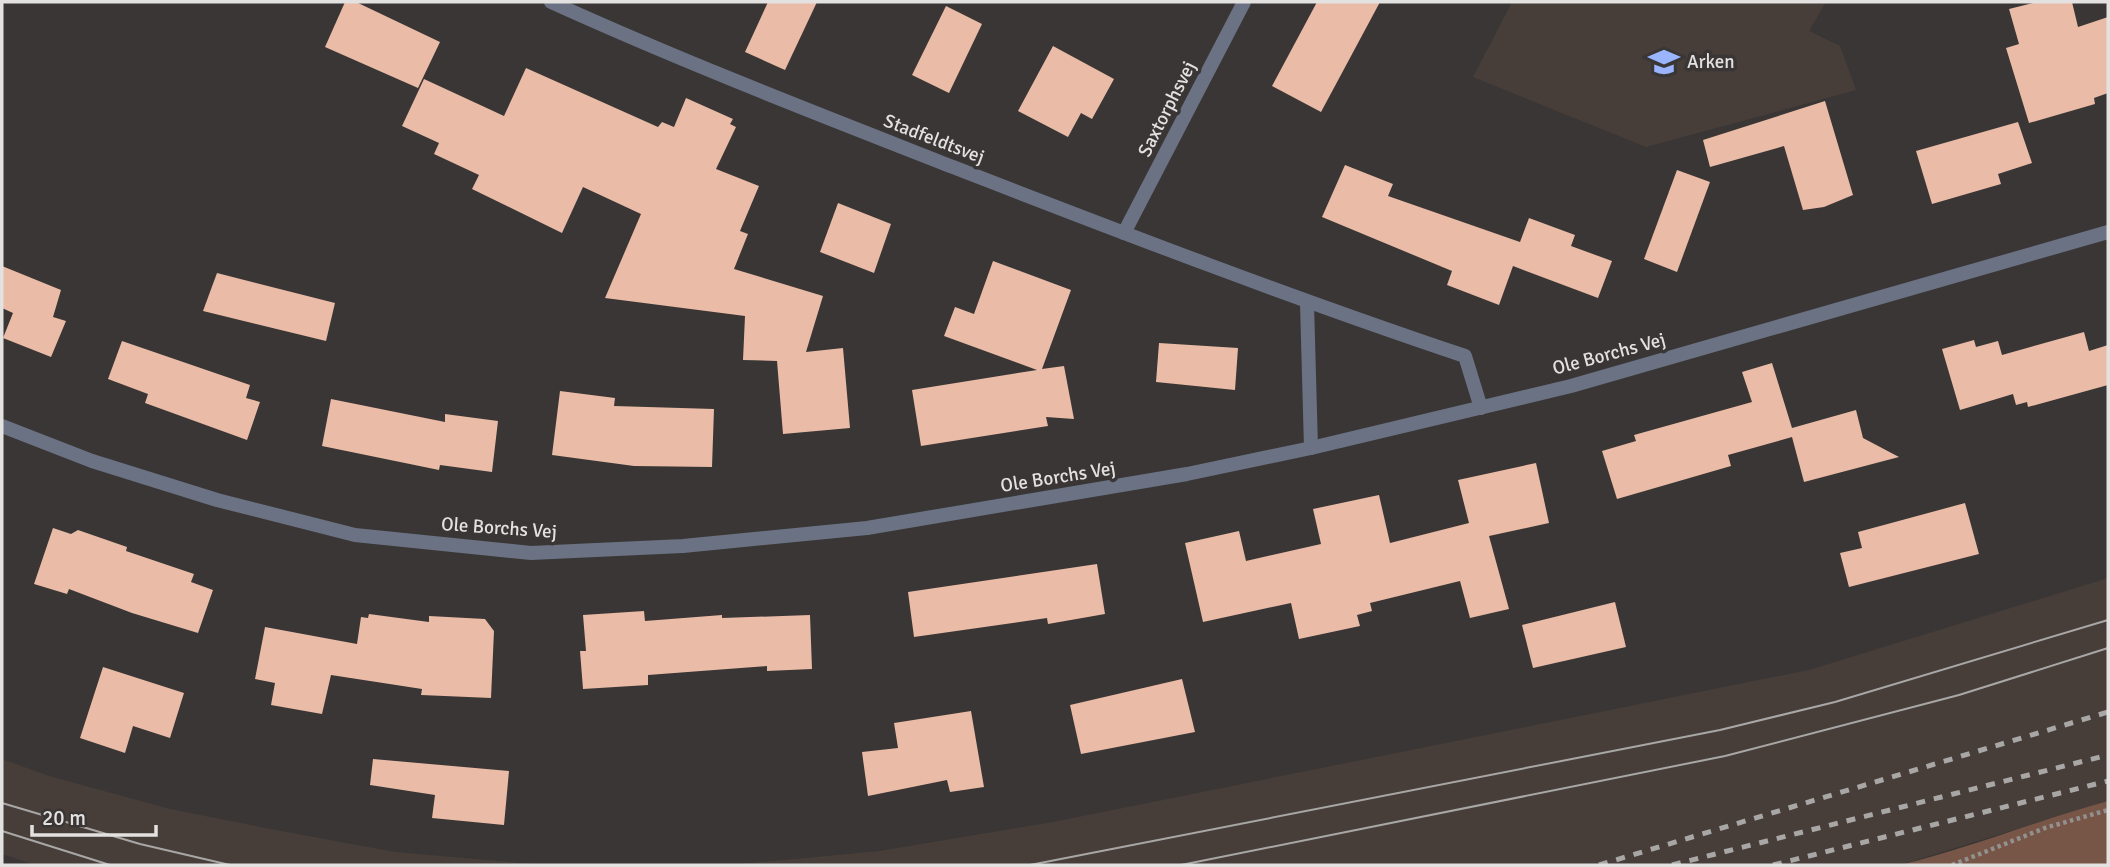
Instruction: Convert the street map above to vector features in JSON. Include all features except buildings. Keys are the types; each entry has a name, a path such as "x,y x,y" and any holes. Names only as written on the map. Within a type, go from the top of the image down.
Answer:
{"street":[{"name":"Stadfeldtsvej","path":"551,2 671,56 1124,233 1307,303 1465,356 1481,408"},
{"name":"Saxtorphsvej","path":"1124,233 1244,2"},
{"name":"Ole Borchs Vej","path":"2,426 92,461 217,500 343,531 531,553 683,546 867,528 1187,474 1311,447 1609,375 2108,232"},
{"path":"1307,303 1311,447"}],"path":[{"path":"1952,865 2045,828 2108,810"}],"shaded area":[{"name":"Arken","path":"1512,2 1826,2 1809,31 1840,46 1856,90 1646,147 1473,77"},
{"path":"2108,578 2108,801 1900,865 730,865 880,851 1053,822 1809,670"},
{"path":"2,759 49,776 170,809 281,831 395,852 543,865 35,865 2,854"},
{"path":"2108,801 2108,865 1900,865 1952,850"}],"tram line":[{"path":"1030,865 1720,730 1835,702 2108,620"},
{"path":"1181,865 1725,756 1959,695 2108,648"},
{"path":"2,803 140,844 230,865"},
{"path":"2,831 110,865"}],"railway":[{"path":"1599,865 2108,712"},
{"path":"1672,865 2108,755"},
{"path":"1773,865 2108,781"}],"place":[{"name":"Arken","path":"1664,62"}]}
